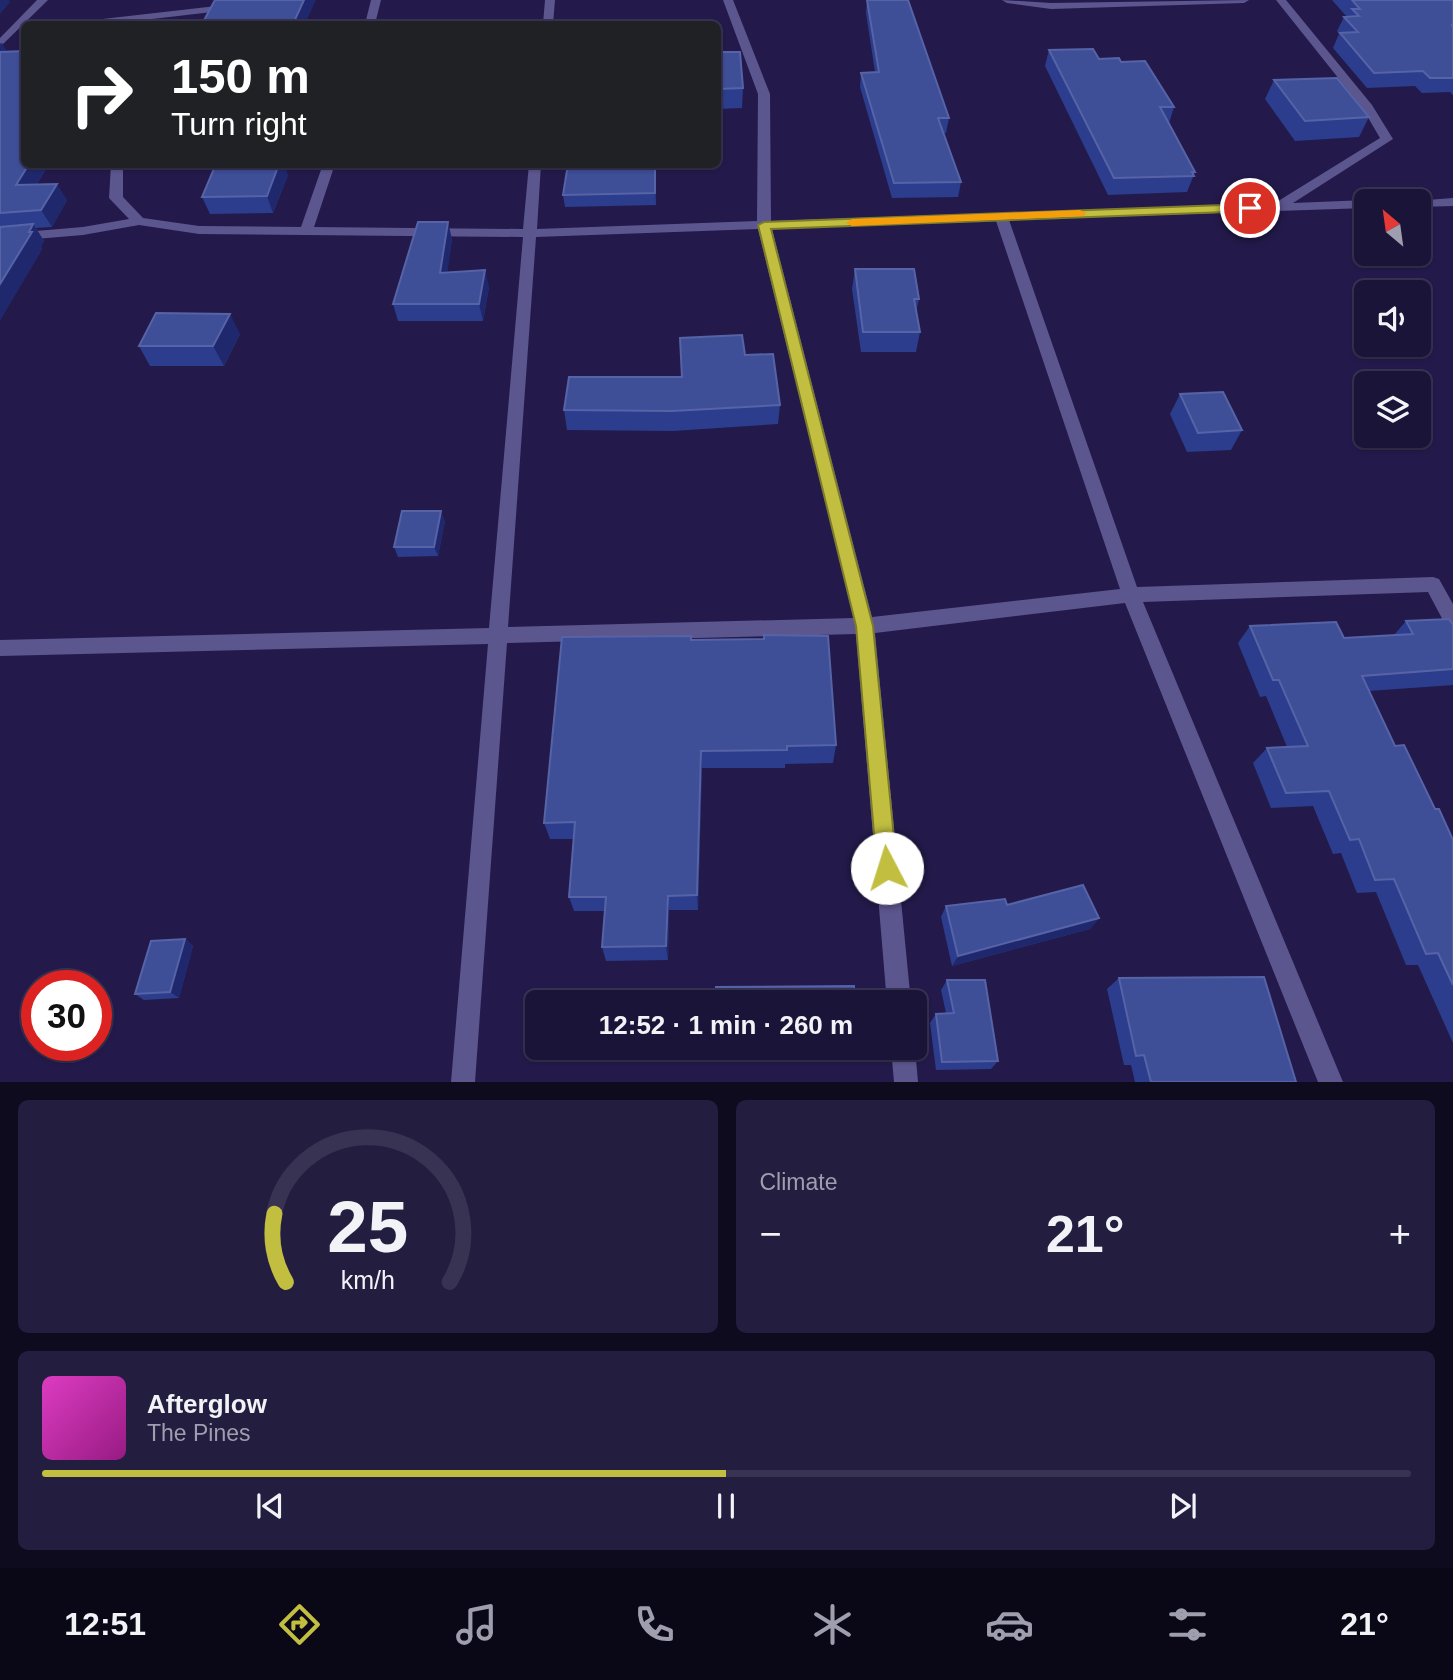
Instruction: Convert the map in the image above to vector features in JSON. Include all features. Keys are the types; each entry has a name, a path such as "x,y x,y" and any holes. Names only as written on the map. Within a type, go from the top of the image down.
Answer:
{"street":[{"path":"22,21 43,0"},
{"path":"186,21 199,0"},
{"path":"371,21 376,0"},
{"path":"548,21 550,0"},
{"path":"728,0 764,94 764,225 865,626 898,990"},
{"path":"1007,0 1051,6 1244,0"},
{"path":"1277,207 1387,139 1368,107 1280,0"},
{"path":"112,21 247,6"},
{"path":"0,44 12,31"},
{"path":"117,168 116,198 139,221"},
{"path":"306,231 329,168"},
{"path":"463,1082 535,168"},
{"path":"1432,203 1453,202"},
{"path":"0,238 83,231 139,221 199,230 528,233 1354,204"},
{"path":"1001,216 1131,595 1331,1082"},
{"path":"0,648 865,626 1131,595 1433,584 1453,621"},
{"path":"904,1060 906,1082"}],"building":[{"path":"215,0 304,0 294,21 204,21"},
{"path":"867,0 908,0 949,118 938,118 961,182 894,183 861,73 879,72"},
{"path":"1352,0 1453,0 1453,78 1430,78 1423,71 1374,73 1340,33 1358,32 1344,17 1359,16 1352,9 1360,9"},
{"path":"1093,49 1099,59 1145,61 1174,107 1160,107 1195,172 1192,172 1194,176 1114,178 1049,50"},
{"path":"21,51 21,168 27,168 16,185 57,184 41,210 0,213 0,52"},
{"path":"721,52 740,52 743,88 721,89"},
{"path":"1337,78 1369,117 1305,121 1274,80"},
{"path":"214,168 278,168 267,196 202,197"},
{"path":"567,168 655,168 655,193 563,195"},
{"path":"418,222 448,222 440,273 485,270 479,304 393,304"},
{"path":"33,224 29,232 32,232 0,284 0,227"},
{"path":"855,269 914,269 919,299 914,299 920,332 863,332"},
{"path":"156,313 230,314 213,346 139,346"},
{"path":"742,335 745,355 773,354 780,405 672,411 564,410 569,377 682,377 680,338"},
{"path":"1223,392 1242,430 1198,433 1180,394"},
{"path":"402,511 441,511 434,547 394,547"},
{"path":"1449,619 1453,625 1453,669 1362,676 1395,746 1404,745 1453,840 1453,985 1438,953 1426,954 1394,879 1375,880 1359,839 1350,840 1329,791 1286,793 1267,748 1308,746 1279,680 1273,680 1250,626 1336,622 1344,638 1413,634 1406,621"},
{"path":"764,635 828,636 836,745 787,746 787,750 701,751 697,895 668,896 666,946 602,947 606,897 569,897 575,822 544,823 562,637 691,636 691,640 764,639"},
{"path":"1083,885 1099,918 958,956 946,906 1005,899 1007,905"},
{"path":"185,939 170,992 135,994 151,941"},
{"path":"1264,977 1296,1082 1151,1082 1144,1055 1136,1056 1119,978"},
{"path":"947,980 985,980 998,1061 942,1062 936,1014 954,1013"},
{"path":"854,986 854,990 716,990 716,987"}],"slow traffic":[{"path":"852,223 1080,213"}],"route":[{"path":"887,868 865,626 764,225 1250,208"}]}
